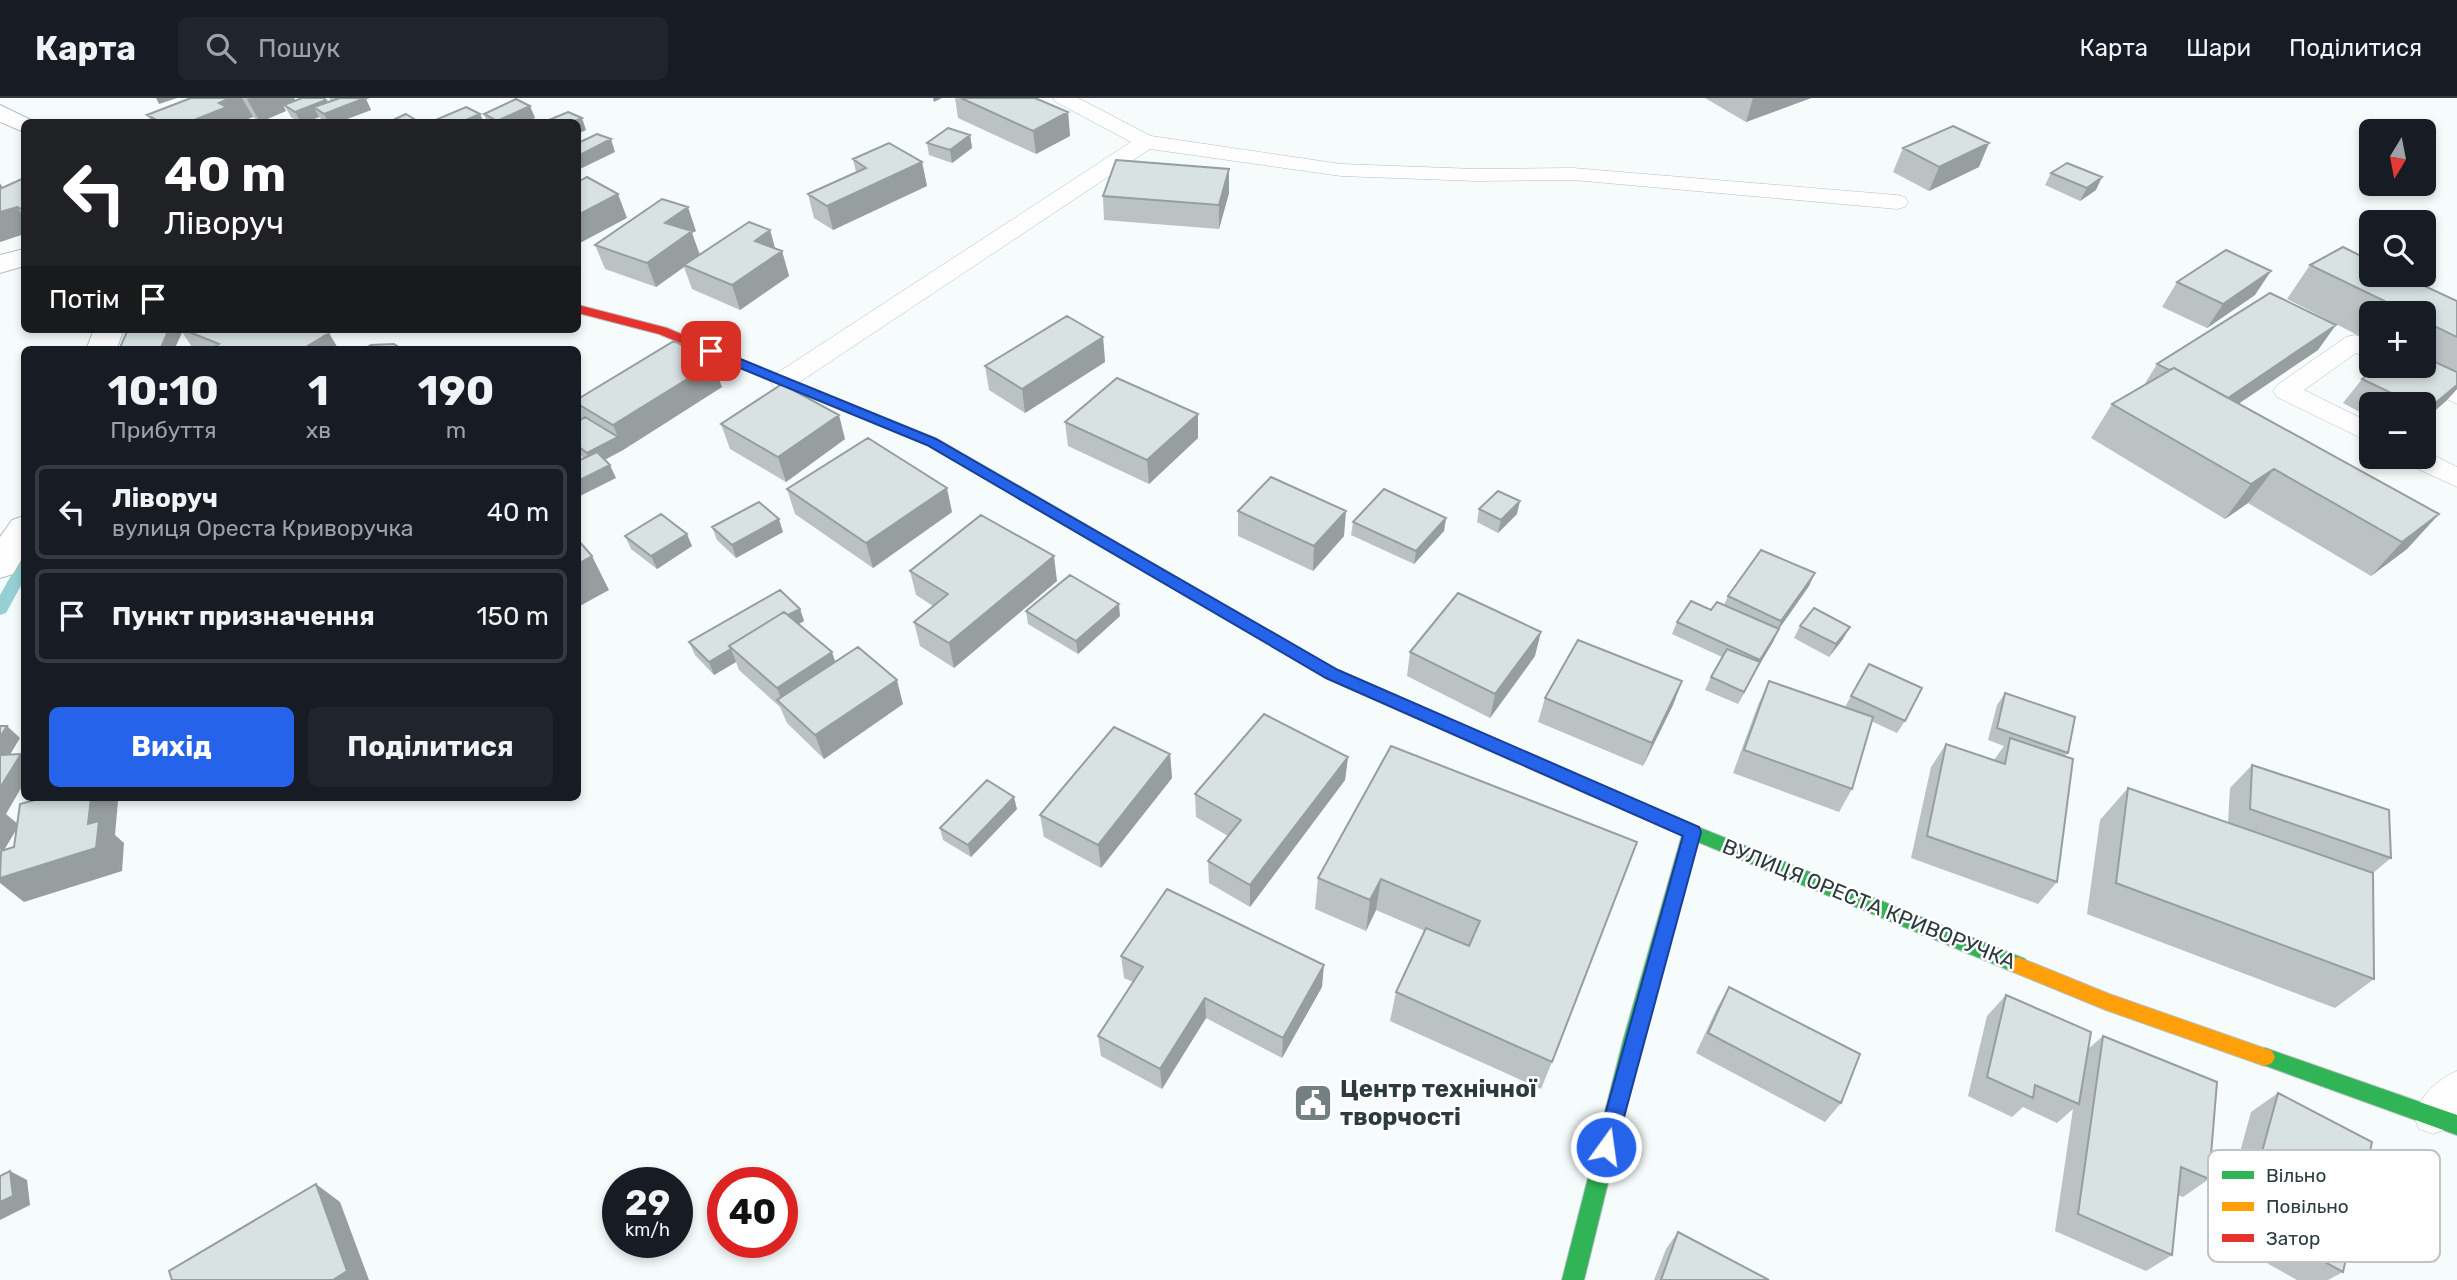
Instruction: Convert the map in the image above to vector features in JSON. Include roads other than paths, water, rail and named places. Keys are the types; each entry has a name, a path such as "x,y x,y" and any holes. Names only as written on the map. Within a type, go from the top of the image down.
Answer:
{"street":[{"path":"0,113 21,124"},
{"path":"0,264 21,259"},
{"name":"ВУЛИЦЯ ОРЕСТА КРИВОРУЧКА","path":"581,310 663,331 932,442 1332,674 1692,832 2106,1001 2449,1110"},
{"path":"0,565 21,533"},
{"path":"1573,1280 1633,1041 1692,832"}],"lane":[{"path":"1063,98 1146,142 1341,170 1476,175 1573,174 1897,202"},
{"path":"783,381 1146,142"},
{"path":"2359,344 2355,342 2286,391 2359,428"},
{"path":"2422,378 2457,396"},
{"path":"2436,468 2457,478"}],"waterway":[{"path":"0,609 21,572"}],"place":[{"name":"Центр технічної творчості","path":"1313,1103"}]}
